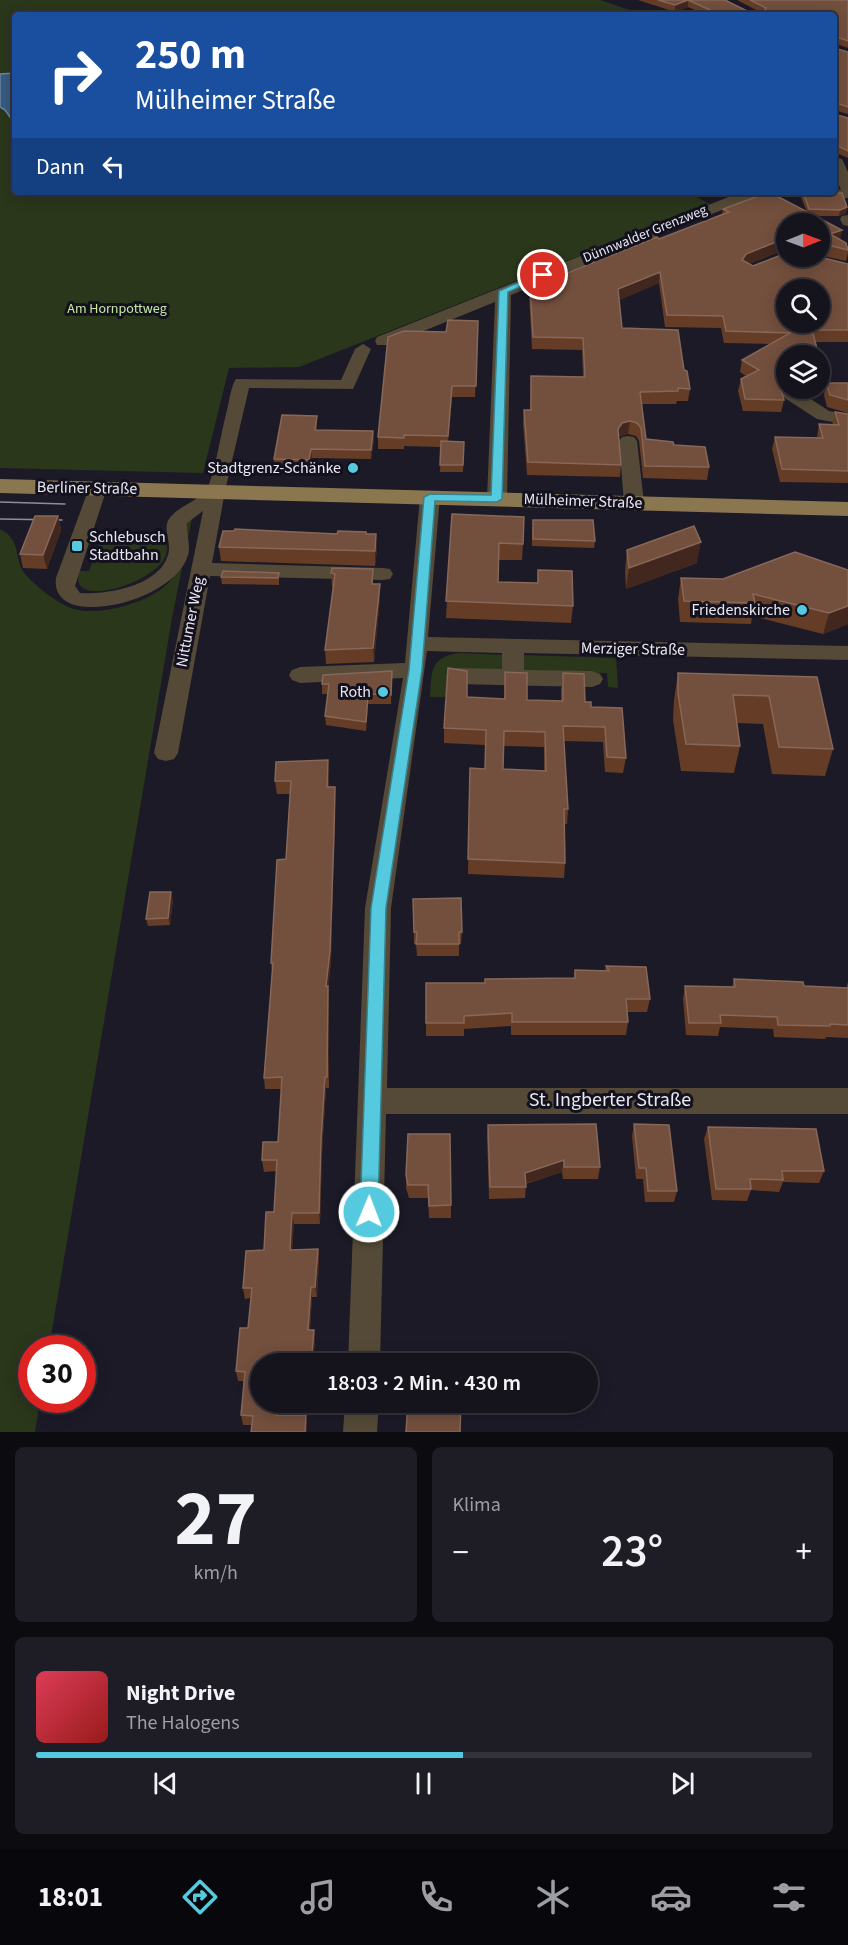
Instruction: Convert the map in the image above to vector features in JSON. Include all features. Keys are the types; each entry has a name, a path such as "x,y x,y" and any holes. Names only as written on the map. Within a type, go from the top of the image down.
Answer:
{"main road":[{"name":"Berliner Straße","path":"0,486 96,494 174,490"},
{"name":"Mülheimer Straße","path":"174,490 848,509"}],"street":[{"path":"840,161 848,189"},
{"name":"Dünnwalder Grenzweg","path":"383,341 746,195"},
{"path":"497,499 504,291"},
{"path":"96,494 66,578 65,587 74,599 101,600 129,594 153,584 167,573 177,559 180,544 175,530 177,522 216,491 242,383 347,385 363,349"},
{"path":"798,399 823,415 848,420"},
{"path":"628,441 634,503"},
{"name":"Nittumer Weg","path":"166,753 216,491"},
{"path":"364,1353 378,908 415,670 430,497"},
{"path":"200,569 383,574"},
{"name":"Merziger Straße","path":"418,644 848,653"},
{"path":"513,646 513,677"},
{"path":"300,675 415,670"},
{"path":"457,676 592,679"},
{"name":"St. Ingberter Straße","path":"371,1101 848,1101"},
{"path":"360,1432 361,1413"}],"green space":[{"name":"Am Hornpottweg","path":"0,0 600,0 636,12 12,12 12,195 693,195 710,204 299,367 229,368 203,473 0,468"},
{"path":"192,518 172,618 51,1335 18,1335 18,1413 38,1413 35,1432 0,1432 0,529 12,539 22,570 42,590 74,609 99,611 129,605 157,592 167,584 176,570 185,521"},
{"path":"165,534 167,549 165,557 145,576 129,584 97,591 85,589 79,583 80,571 89,571 99,544 150,542"},
{"path":"458,653 507,655 507,665 501,671 453,669 448,671 446,697 430,697 432,673 437,663 442,658"},
{"path":"522,655 616,658 618,688 608,687 607,673 529,673 524,671"}],"water":[{"path":"12,73 12,120 0,107 0,74"}],"building":[{"path":"658,0 688,0 675,5"},
{"path":"688,0 725,0 747,11 764,11 766,8 750,0 848,0 848,41 837,37 837,12 714,12"},
{"path":"837,49 848,52 848,107 837,103"},
{"path":"837,115 848,118 848,151 837,146"},
{"path":"842,193 847,207 840,210 809,209 804,195"},
{"path":"761,195 775,195 809,213 776,213 776,242 746,254 742,260 753,266 776,257 776,267 830,267 830,260 848,264 848,330 830,330 830,279 776,279 776,333 726,331 723,316 667,315 660,272 618,289 622,328 678,330 684,370 687,371 690,389 640,392 646,439 673,442 674,445 705,447 709,467 645,466 641,428 637,423 630,421 622,423 618,429 621,465 528,462 524,410 531,410 531,376 585,377 583,338 533,337 530,284 561,271 565,274 657,237 659,239 729,212 723,209"},
{"path":"830,224 842,230 830,234"},
{"path":"830,234 846,243 848,250 830,246"},
{"path":"448,320 478,321 476,386 452,386 448,436 378,437 388,337 404,331 446,332"},
{"path":"790,333 813,333 816,345 776,345 776,399 784,400 745,399 741,379 759,370 742,360"},
{"path":"830,383 848,383 848,400 830,395"},
{"path":"835,412 848,414 848,471 782,469 775,437 823,438 819,424 839,425"},
{"path":"282,415 317,416 315,430 373,431 371,450 311,449 309,460 274,459"},
{"path":"441,441 464,442 463,465 440,465"},
{"path":"452,514 524,517 523,544 499,543 498,582 538,583 538,570 572,571 573,606 446,601"},
{"path":"35,516 58,516 43,555 20,554"},
{"path":"533,520 593,520 595,541 533,539"},
{"path":"694,526 701,542 629,568 627,550"},
{"path":"235,529 337,534 338,531 366,532 366,534 376,534 375,551 219,547 223,531 234,531"},
{"path":"795,552 848,570 848,606 829,613 753,594 755,603 684,601 681,578 723,579"},
{"path":"332,568 373,569 372,584 380,584 373,648 325,650 335,574 331,573"},
{"path":"223,571 279,573 278,578 221,577"},
{"path":"448,668 467,671 467,697 505,699 505,672 527,673 527,700 563,701 563,673 584,674 585,702 591,702 591,707 622,708 626,758 607,757 605,727 563,726 568,809 564,809 565,863 468,859 470,768 485,769 486,730 444,728","holes":["504,731 545,732 546,771 503,769"]},
{"path":"392,671 391,695 368,694 366,722 325,716 329,684 322,684 323,675"},
{"path":"678,673 817,677 833,749 779,747 769,696 733,695 740,746 686,744 678,693"},
{"path":"328,760 327,787 335,787 330,951 326,986 328,986 327,1077 325,1077 321,1141 319,1213 292,1213 290,1250 318,1249 315,1287 311,1287 308,1330 314,1330 312,1353 250,1353 250,1413 306,1415 305,1432 251,1432 253,1416 241,1415 245,1372 236,1371 240,1328 248,1328 252,1288 243,1288 246,1251 264,1250 266,1212 274,1212 277,1160 262,1160 263,1142 278,1142 282,1077 264,1078 273,963 271,963 277,860 286,859 291,781 275,781 276,762"},
{"path":"150,892 171,892 168,918 146,919"},
{"path":"461,898 462,932 459,932 459,944 416,944 413,899"},
{"path":"606,966 646,967 650,999 626,999 628,1022 512,1022 512,1013 464,1016 464,1023 426,1023 426,983 485,983 485,979 575,978 575,970 609,971"},
{"path":"734,979 803,982 804,986 848,988 848,1025 778,1025 777,1017 720,1015 721,1023 689,1023 685,986 735,987"},
{"path":"596,1124 600,1167 564,1167 564,1160 525,1173 526,1187 490,1187 488,1125"},
{"path":"634,1124 669,1125 677,1191 648,1191 646,1168 639,1168"},
{"path":"708,1127 816,1129 824,1171 782,1171 783,1180 750,1179 751,1189 716,1189"},
{"path":"408,1134 450,1134 451,1205 429,1206 428,1185 408,1185 406,1175"},
{"path":"407,1413 461,1413 460,1432 406,1432"}],"tram line":[{"path":"0,502 65,504"},
{"path":"0,519 62,520"}],"place":[{"name":"Stadtgrenz-Schänke","path":"353,468"},
{"name":"Schlebusch Stadtbahn","path":"77,546"},
{"name":"Friedenskirche","path":"802,610"},
{"name":"Roth","path":"383,692"}],"route":[{"path":"369,1212 378,908 415,670 430,497 497,499 504,291 543,275"}]}
